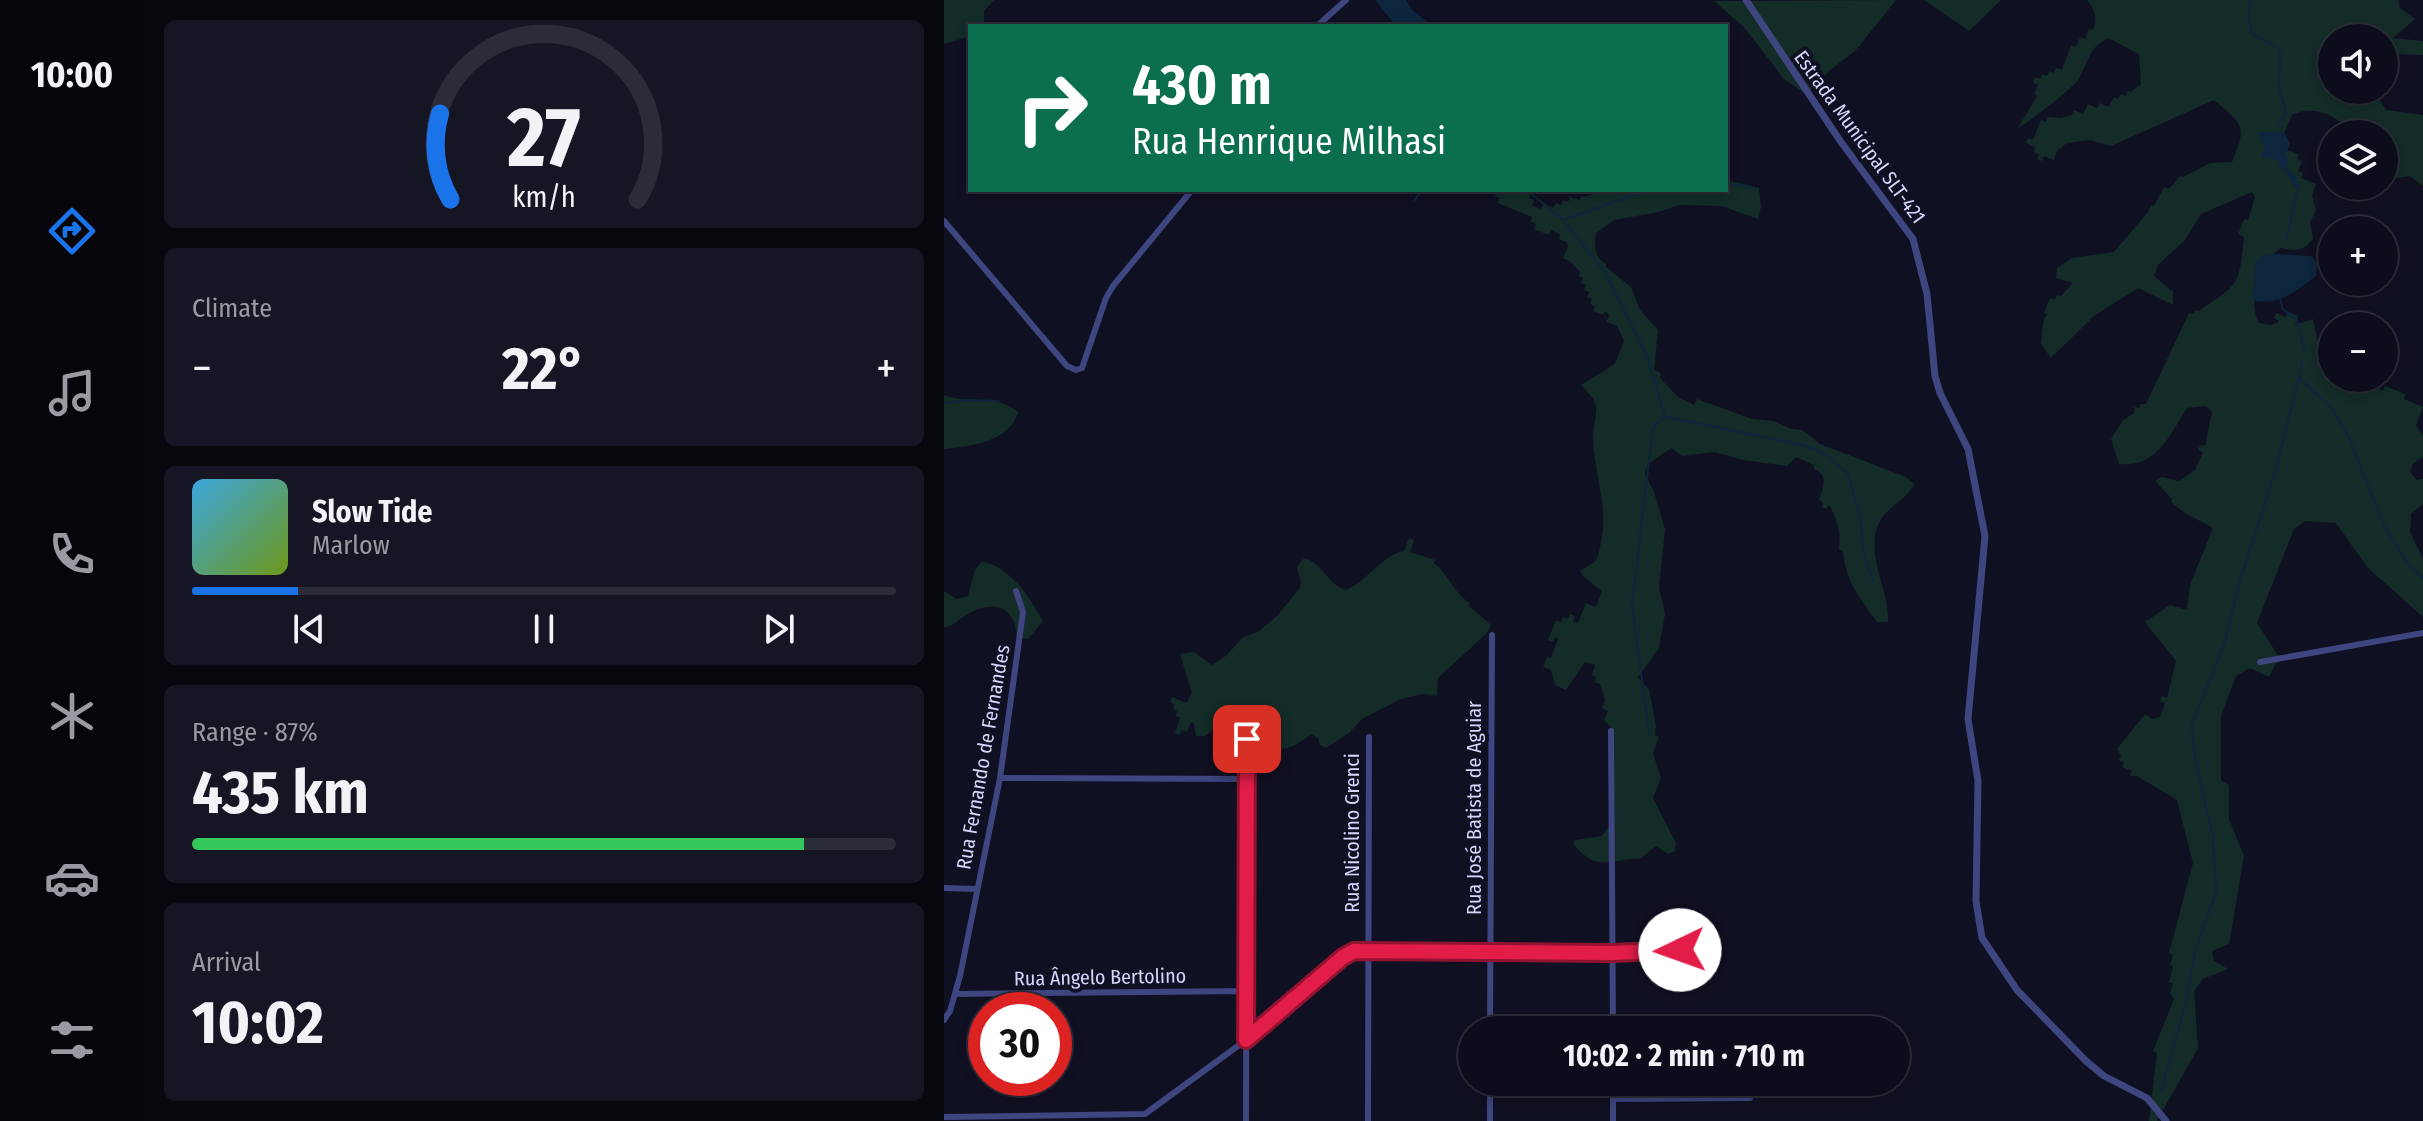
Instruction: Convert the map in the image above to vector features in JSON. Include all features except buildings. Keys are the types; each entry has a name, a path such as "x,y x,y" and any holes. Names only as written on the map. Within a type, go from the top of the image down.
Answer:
{"street":[{"path":"1319,24 1346,0"},
{"name":"Estrada Municipal SLT-421","path":"1746,0 1841,142 1901,220 1920,257 1935,376 1940,393 1968,449 1985,536 1968,719 1978,781 1976,901 1982,938 2017,990 2086,1061 2104,1076 2147,1098 2166,1121"},
{"path":"944,221 1067,366 1076,370 1082,368 1113,286 1190,192"},
{"name":"Rua Fernando de Fernandes","path":"944,1020 955,994 1000,778 1023,612 1016,591"},
{"path":"2260,662 2423,633"},
{"name":"Rua José Batista de Aguiar","path":"1490,1016 1492,635"},
{"path":"1611,731 1613,1016"},
{"name":"Rua Nicolino Grenci","path":"1368,1121 1369,737"},
{"path":"1246,1121 1247,739"},
{"path":"1000,778 1246,779"},
{"path":"944,888 977,889"},
{"path":"944,1117 1145,1117 1246,1040 1354,951 1612,953 1680,950"},
{"name":"Rua Ângelo Bertolino","path":"955,994 1247,991"},
{"path":"1490,1096 1490,1121"},
{"path":"1613,1121 1613,1099 1750,1098"}],"green space":[{"path":"944,0 994,0 984,11 984,24 968,24 968,37 944,44"},
{"path":"1896,0 1856,50 1829,71 1815,88 1803,92 1784,79 1744,27 1714,1"},
{"path":"1924,0 2001,0 1969,31"},
{"path":"2087,0 2398,0 2400,8 2415,19 2398,34 2398,24 2318,24 2318,104 2382,104 2386,110 2423,115 2423,186 2410,176 2398,178 2398,120 2338,120 2317,111 2300,112 2292,115 2281,141 2284,149 2299,154 2297,159 2302,161 2298,171 2303,173 2301,178 2316,184 2312,195 2316,210 2310,223 2313,239 2303,248 2281,248 2267,262 2255,293 2255,314 2259,323 2270,325 2278,323 2274,318 2276,313 2285,317 2288,312 2298,316 2295,325 2313,319 2318,344 2318,392 2398,391 2405,394 2404,399 2423,407 2416,425 2423,436 2423,457 2413,464 2410,472 2417,480 2423,479 2423,504 2411,514 2410,532 2423,559 2423,617 2367,567 2336,523 2305,521 2294,529 2257,623 2279,657 2269,677 2250,668 2236,676 2221,716 2221,781 2229,785 2229,819 2244,856 2229,944 2212,951 2214,961 2228,969 2203,979 2194,991 2198,1048 2157,1121 2149,1121 2157,1053 2153,1051 2174,999 2170,994 2173,984 2169,982 2173,955 2169,953 2193,863 2177,800 2137,776 2130,776 2132,771 2122,767 2124,762 2119,760 2121,755 2117,749 2145,714 2152,719 2160,717 2165,703 2160,701 2162,696 2167,698 2176,661 2145,622 2170,605 2187,610 2190,585 2213,528 2171,502 2172,499 2155,481 2162,477 2179,481 2195,470 2203,452 2198,450 2200,445 2205,446 2212,412 2206,406 2187,408 2160,448 2143,461 2132,464 2119,464 2111,439 2123,420 2134,413 2134,407 2146,404 2189,313 2199,311 2234,283 2240,267 2244,237 2238,234 2244,219 2248,220 2255,197 2252,192 2201,214 2185,240 2158,265 2154,276 2173,292 2173,305 2138,288 2094,316 2051,358 2041,344 2047,314 2044,313 2050,298 2061,296 2073,283 2056,278 2057,268 2072,258 2114,252 2151,205 2154,206 2164,187 2169,189 2180,176 2210,163 2232,162 2241,133 2237,121 2214,100 2111,146 2091,140 2067,143 2057,151 2054,160 2044,156 2042,161 2037,159 2039,154 2034,152 2035,147 2026,143 2028,138 2033,140 2041,120 2046,122 2048,117 2072,115 2074,110 2083,114 2088,104 2097,108 2100,103 2109,107 2114,97 2118,99 2121,94 2126,96 2128,91 2141,84 2139,54 2108,38 2092,52 2074,84 2018,128 2037,96 2034,94 2038,85 2033,82 2035,77 2040,79 2042,74 2047,76 2049,71 2054,73 2056,68 2062,70 2071,45 2076,47 2080,37 2085,39 2089,29 2092,30 2095,14"},
{"path":"2398,38 2423,41 2423,55 2398,54"},
{"path":"1728,180 1759,188 1761,207 1758,219 1722,206 1679,205 1614,220 1596,233 1597,255 1606,267 1631,287 1640,310 1658,330 1654,370 1661,373 1660,378 1678,397 1694,405 1697,399 1752,419 1774,421 1791,429 1802,430 1820,444 1906,477 1914,484 1884,515 1876,533 1876,559 1888,610 1888,622 1877,622 1850,580 1843,551 1839,549 1835,516 1829,505 1826,509 1822,507 1823,502 1819,500 1823,478 1814,465 1796,457 1787,466 1743,460 1715,452 1682,456 1671,448 1647,465 1645,474 1665,529 1659,588 1665,614 1659,648 1638,677 1649,690 1655,735 1659,737 1653,753 1661,778 1653,798 1676,843 1675,851 1668,854 1656,846 1640,859 1605,862 1590,859 1573,844 1575,840 1602,836 1609,826 1613,730 1604,720 1608,711 1602,708 1605,700 1600,684 1595,682 1596,677 1592,675 1595,665 1585,662 1566,690 1555,685 1551,670 1543,667 1547,657 1551,658 1558,639 1555,637 1553,642 1548,640 1556,620 1561,622 1563,617 1568,619 1570,614 1575,616 1573,621 1578,623 1586,603 1596,607 1602,591 1580,571 1596,561 1603,527 1593,437 1596,405 1581,385 1615,364 1624,341 1617,326 1606,322 1609,316 1606,311 1603,315 1593,311 1595,306 1590,304 1592,299 1587,297 1589,292 1584,290 1586,285 1581,283 1583,278 1579,276 1580,272 1563,258 1568,247 1567,242 1559,239 1560,234 1551,230 1549,235 1534,229 1536,224 1531,222 1532,217 1498,203 1500,198 1495,196 1496,192 1529,192 1529,198 1534,200 1532,205 1541,209 1544,204 1553,208 1556,203 1561,205 1563,200 1568,202 1570,197 1579,200 1596,192 1728,192"},
{"path":"944,395 1001,403 1018,412 1007,430 988,441 944,449"},
{"path":"1409,538 1414,540 1410,552 1435,560 1434,563 1470,603 1469,606 1491,625 1487,633 1438,678 1437,696 1422,694 1401,699 1362,719 1349,733 1326,748 1311,734 1295,745 1282,749 1249,741 1245,744 1230,738 1232,733 1217,727 1205,736 1196,736 1191,722 1187,732 1182,730 1179,735 1175,733 1180,718 1170,702 1172,697 1186,703 1192,693 1180,654 1194,652 1212,665 1227,655 1242,638 1259,631 1277,616 1299,589 1301,582 1297,567 1304,558 1316,564 1334,583 1346,590 1390,557 1404,551"},
{"path":"982,561 1011,577 1043,621 1028,639 1017,638 1012,618 1001,608 976,610 944,627 944,591 957,599 968,596 975,570"}],"water":[{"path":"1375,0 1406,0 1412,10 1430,24 1394,24"},
{"path":"2284,132 2290,144 2285,154 2287,168 2296,177 2301,193 2279,166 2279,161 2261,157 2265,149 2258,134"},
{"path":"2264,255 2311,256 2318,263 2316,276 2281,298 2256,301 2252,297 2256,262"}],"waterway":[{"path":"2250,0 2252,34 2277,48 2280,55 2279,86 2286,114 2277,127"},
{"path":"1728,183 1756,189"},
{"path":"1414,201 1421,192"},
{"path":"1529,192 1563,220 1605,272 1648,358 1665,417 1653,428 1632,603 1649,734"},
{"path":"1563,220 1643,192"},
{"path":"2286,241 2297,192"},
{"path":"2280,299 2283,309 2297,320 2305,353"},
{"path":"2302,362 2299,378 2331,407 2348,435 2385,528 2409,565 2423,578"},
{"path":"2161,1092 2187,998 2195,951 2216,892 2213,837 2194,754 2192,724 2225,642 2241,577 2276,469 2299,378"},
{"path":"944,403 999,401"},
{"path":"1667,417 1803,445 1824,453 1848,474 1861,520 1863,550 1873,581"}],"route":[{"path":"1247,739 1246,1040 1354,951 1612,953 1680,950"}]}
